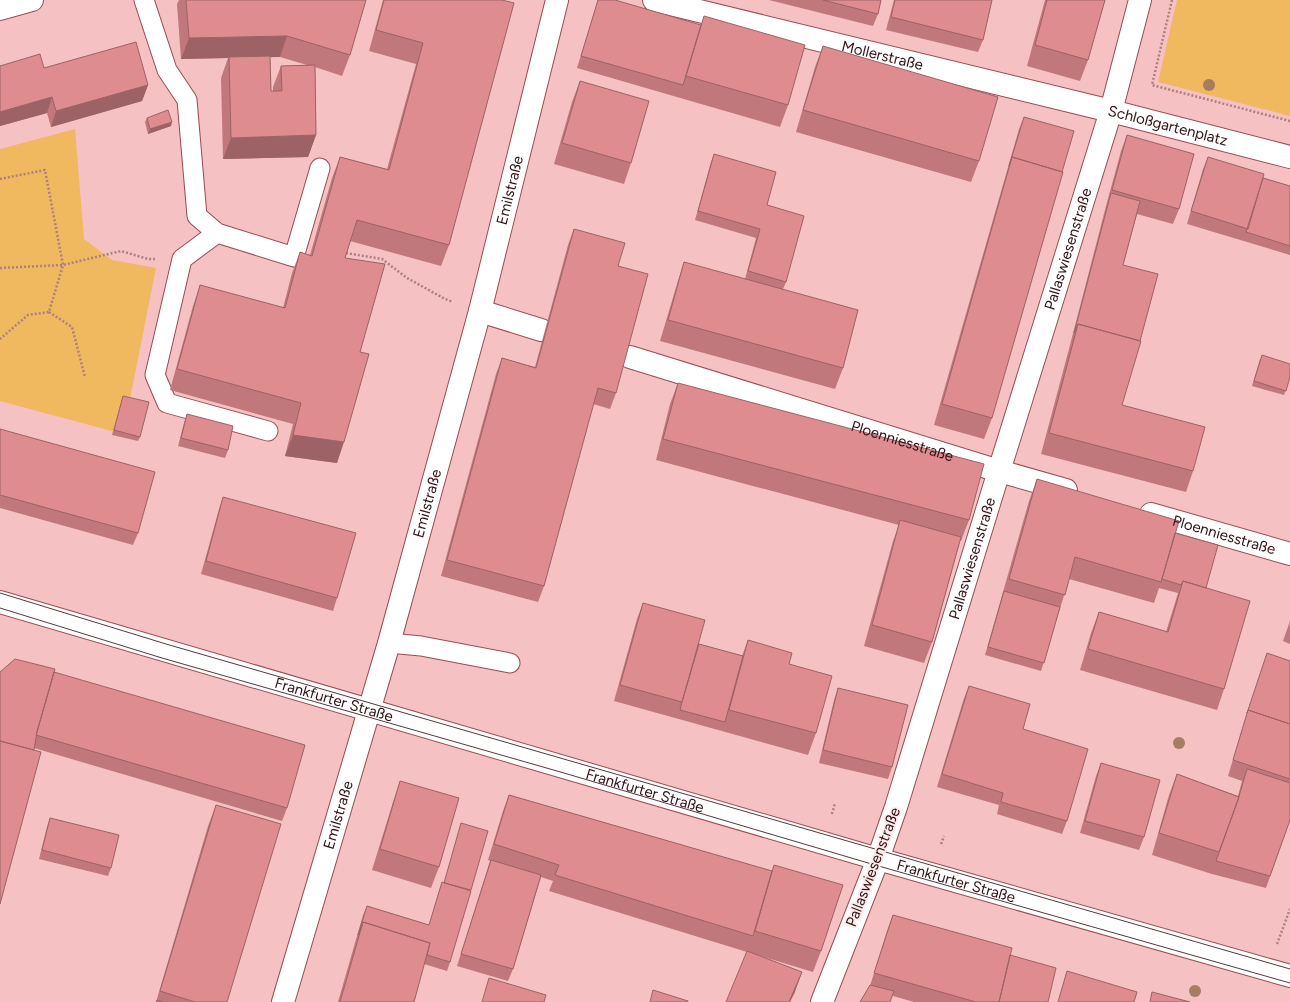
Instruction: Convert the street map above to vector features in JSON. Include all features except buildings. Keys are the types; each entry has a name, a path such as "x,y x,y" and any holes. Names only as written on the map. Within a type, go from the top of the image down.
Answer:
{"street":[{"path":"0,9 31,0"},
{"name":"Emilstraße","path":"283,1002 389,643 480,310 557,0"},
{"name":"Mollerstraße","path":"654,0 1111,111"},
{"name":"Schloßgartenplatz","path":"1140,0 1111,111 1290,157"},
{"name":"Pallaswiesenstraße","path":"822,1002 878,859 896,807 1111,111"},
{"path":"480,310 541,330"},
{"name":"Ploenniesstraße","path":"630,357 1083,495"},
{"name":"Ploenniesstraße","path":"1129,508 1290,554"},
{"name":"Frankfurter Straße","path":"0,602 878,859 1289,973"}],"lane":[{"path":"144,0 167,70 187,100 197,216 217,233 294,257 320,168"},
{"path":"217,233 182,259 155,375 167,403 268,431"},
{"path":"389,643 421,646 510,663"}],"path":[{"path":"1172,0 1152,84 1290,121"},
{"path":"0,179 44,170 62,264 50,312"},
{"path":"0,268 62,264 121,251 148,259 182,259"},
{"path":"346,253 382,259 407,278 445,299 480,310"},
{"path":"0,339 28,314 50,312 72,327 85,377"},
{"path":"832,814 835,803"},
{"path":"942,844 944,836"},
{"path":"1277,944 1290,909"}],"shaded area":[{"path":"1177,0 1290,0 1290,116 1158,82"},
{"path":"75,129 84,239 112,260 156,268 123,434 0,401 0,149"}],"tram line":[{"path":"0,593 166,644 1290,969"},
{"path":"0,608 162,658 564,773 875,865 1290,983"}]}
